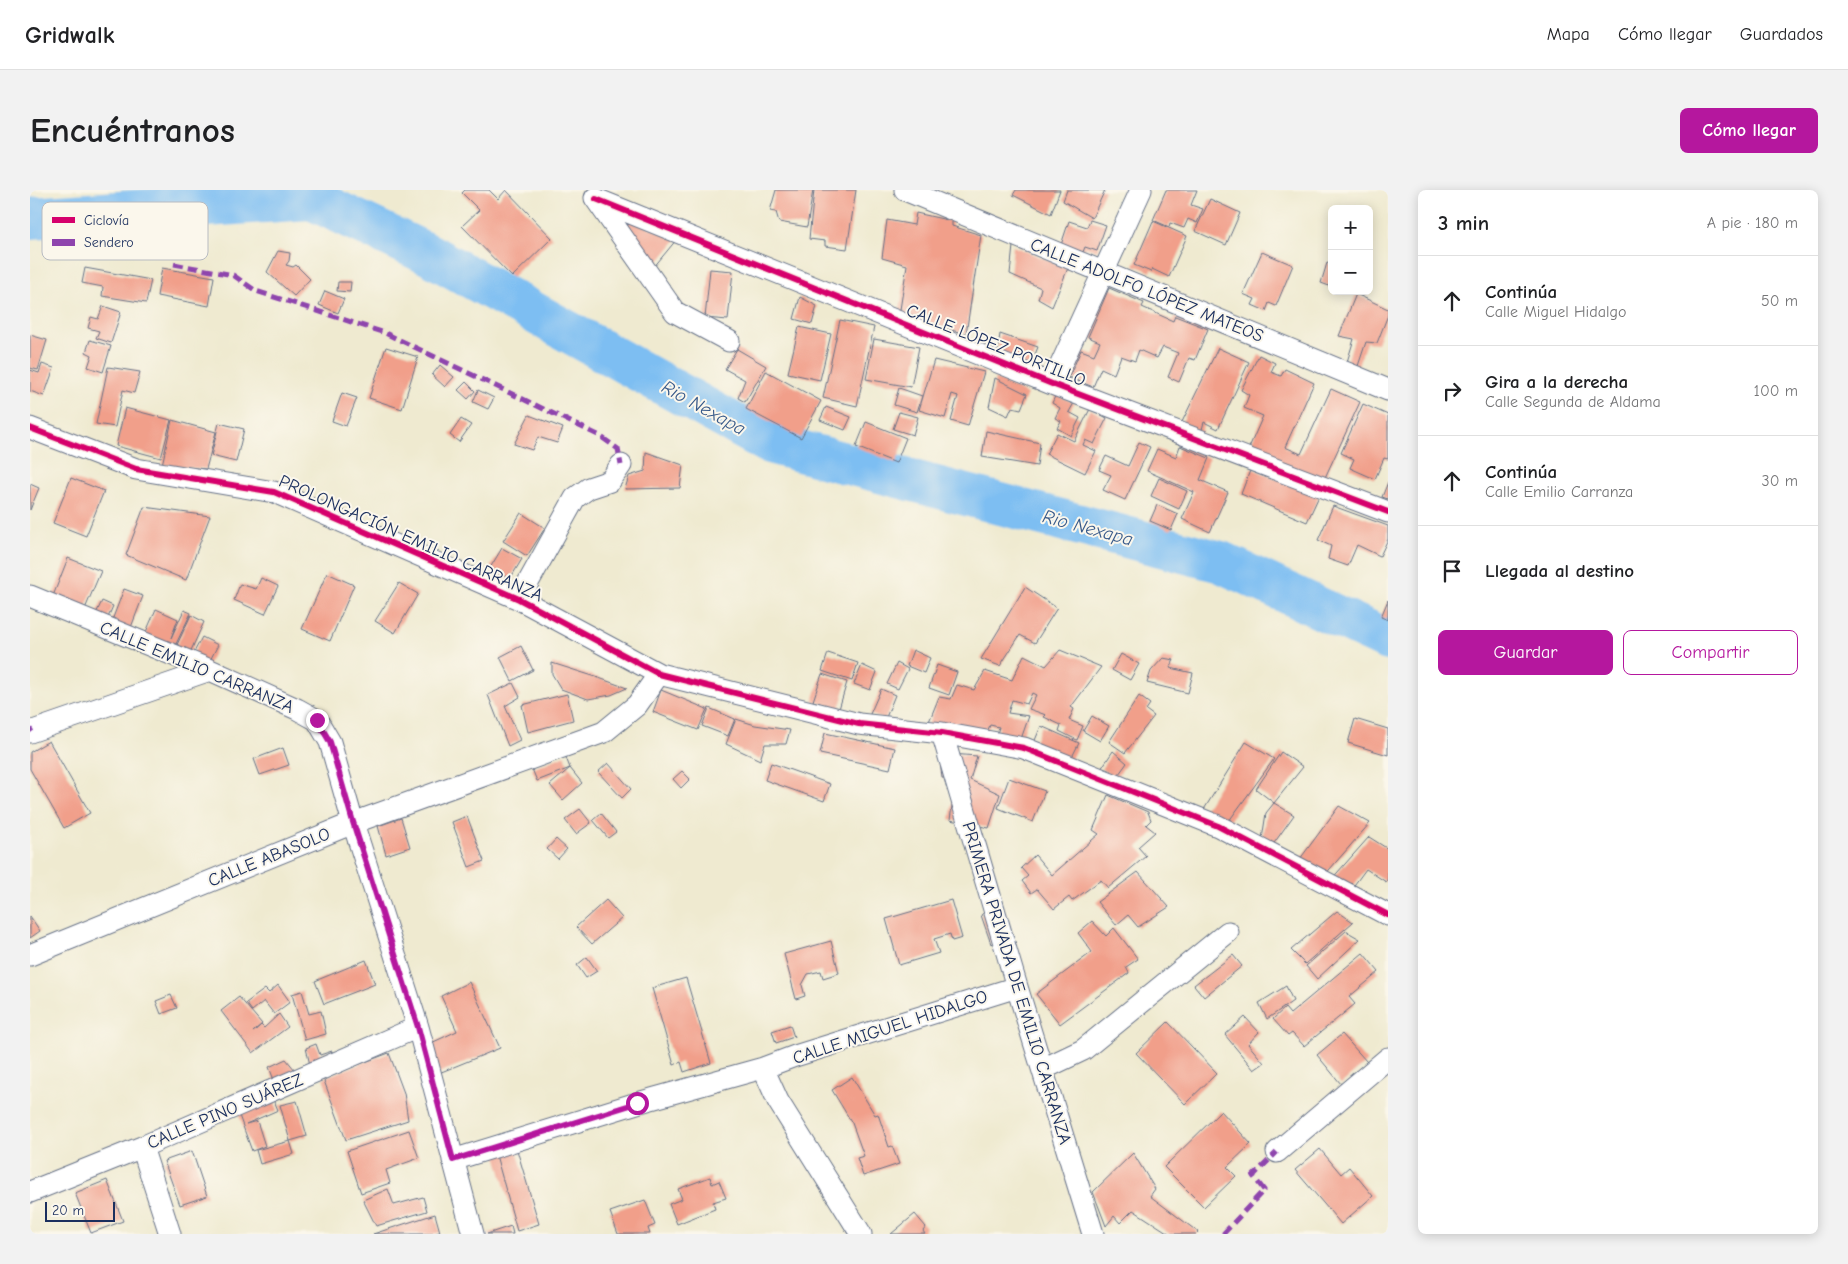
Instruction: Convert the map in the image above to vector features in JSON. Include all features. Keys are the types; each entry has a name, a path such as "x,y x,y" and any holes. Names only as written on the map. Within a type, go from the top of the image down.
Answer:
{"street":[{"name":"CALLE ADOLFO LÓPEZ MATEOS","path":"905,190 1388,390"},
{"path":"1052,384 1141,190"},
{"path":"592,194 675,312 729,341"},
{"name":"CALLE LÓPEZ PORTILLO","path":"592,194 1052,384 1388,512"},
{"name":"PROLONGACIÓN EMILIO CARRANZA","path":"30,428 136,469 274,492 518,599 659,674 859,724 942,733 1024,748 1218,826 1388,915"},
{"path":"518,599 575,498 589,488 610,481 621,465"},
{"name":"CALLE EMILIO CARRANZA","path":"30,596 210,670 317,720 330,742 353,822 418,1027 473,1234"},
{"path":"30,732 210,670"},
{"name":"CALLE ABASOLO","path":"30,955 353,822 604,732 637,705 659,674"},
{"name":"PRIMERA PRIVADA DE EMILIO CARRANZA","path":"942,733 1017,987 1094,1234"},
{"path":"1043,1069 1083,1050 1228,932"},
{"name":"CALLE MIGUEL HIDALGO","path":"453,1160 637,1103 763,1068 804,1053 1017,987"},
{"name":"CALLE PINO SUÁREZ","path":"30,1192 142,1147 418,1027"},
{"path":"1277,1152 1388,1058"},
{"path":"763,1068 778,1101 861,1234"},
{"path":"142,1147 170,1234"}],"building":[{"path":"465,190 489,190 498,199 506,190 552,238 512,277 462,226 479,210 462,193"},
{"path":"776,190 813,190 807,227 779,222 776,212 770,211"},
{"path":"814,190 856,190 847,249 825,246 825,241 809,239"},
{"path":"1016,190 1060,190 1051,214 1013,195"},
{"path":"1067,190 1105,190 1092,218 1063,201"},
{"path":"1166,190 1197,190 1191,205 1203,209 1197,223 1188,219 1184,228 1170,223 1169,227 1153,220"},
{"path":"1210,199 1240,213 1226,245 1195,231"},
{"path":"916,213 952,221 952,226 981,235 966,334 899,316 907,265 882,258 887,220 914,225"},
{"path":"617,214 677,239 653,268"},
{"path":"1090,220 1106,225 1097,251 1085,247 1083,252 1061,245 1069,221 1087,227"},
{"path":"1153,221 1187,236 1169,277 1152,269 1151,272 1134,265"},
{"path":"1013,246 1068,268 1052,307 1038,299 1041,288 1010,274"},
{"path":"278,251 290,253 289,261 286,265 293,267 296,265 310,279 294,296 267,272"},
{"path":"1262,252 1293,265 1276,306 1269,303 1266,311 1252,305 1255,299 1243,294"},
{"path":"1327,263 1328,263 1328,286 1321,283"},
{"path":"85,268 151,280 146,303 102,296 103,287 82,283"},
{"path":"162,268 214,277 209,306 157,296"},
{"path":"710,269 733,271 728,320 705,318"},
{"path":"338,282 351,282 350,292 337,291"},
{"path":"1109,288 1144,303 1142,307 1173,321 1175,316 1208,329 1195,360 1189,358 1179,382 1168,377 1178,353 1163,347 1157,358 1139,350 1135,361 1121,356 1114,374 1101,368 1093,387 1069,377 1081,350 1094,355 1100,342 1088,337"},
{"path":"325,291 344,299 338,313 319,305"},
{"path":"1356,295 1388,309 1388,315 1377,343 1366,342 1358,366 1347,362 1354,339 1339,336"},
{"path":"800,297 817,306 812,324 794,319"},
{"path":"103,306 121,312 111,343 96,338 99,331 88,328 91,317 98,319"},
{"path":"840,320 874,327 857,406 823,398"},
{"path":"799,327 831,334 820,380 788,373"},
{"path":"1000,334 1038,347 1030,367 997,355"},
{"path":"30,335 47,340 38,370 30,368"},
{"path":"874,339 919,347 911,387 866,379"},
{"path":"90,340 111,346 103,372 88,367 92,355 86,352"},
{"path":"386,347 418,357 402,409 369,398"},
{"path":"1218,348 1249,362 1218,429 1204,422 1201,433 1182,422"},
{"path":"737,349 766,366 745,402 738,398 745,380 725,369"},
{"path":"1259,355 1275,363 1271,372 1281,376 1285,369 1314,383 1285,447 1301,454 1331,389 1360,402 1322,484 1248,450 1263,416 1244,408 1249,395 1241,390"},
{"path":"934,360 984,372 968,426 951,421 958,396 952,394 945,418 919,410"},
{"path":"42,364 54,368 44,396 30,391 30,370 39,373"},
{"path":"440,365 454,377 445,387 432,375"},
{"path":"108,367 140,372 134,393 123,390 115,427 96,424"},
{"path":"766,371 821,401 801,438 746,409"},
{"path":"995,378 1027,394 1021,409 1012,407 1008,416 989,407"},
{"path":"466,382 475,391 468,399 458,390"},
{"path":"899,388 922,396 917,412 894,405"},
{"path":"478,390 494,398 488,409 473,402"},
{"path":"342,393 357,398 346,426 332,421"},
{"path":"1056,394 1074,403 1069,412 1080,418 1071,436 1057,428 1061,421 1055,418 1060,408 1052,403"},
{"path":"1363,404 1388,415 1388,459 1384,458 1375,479 1350,468 1354,459 1341,453"},
{"path":"826,407 851,417 845,430 820,420"},
{"path":"125,408 171,420 161,458 116,446"},
{"path":"1090,409 1107,418 1094,444 1085,440 1083,445 1096,451 1085,473 1046,454 1057,433 1074,441"},
{"path":"899,412 918,417 913,435 893,429"},
{"path":"529,415 563,428 557,443 538,437 532,450 514,444"},
{"path":"461,419 471,425 459,442 450,435"},
{"path":"172,420 216,432 206,469 162,465"},
{"path":"866,422 906,438 896,463 856,447"},
{"path":"219,423 244,429 236,462 211,456"},
{"path":"986,431 1040,443 1037,466 982,457"},
{"path":"1139,442 1150,447 1125,500 1103,490 1111,475 1099,470 1106,456 1128,466"},
{"path":"1180,446 1209,458 1200,480 1228,492 1210,532 1182,519 1194,492 1147,471 1157,449 1176,457"},
{"path":"646,452 683,465 680,488 625,489 629,476 645,471"},
{"path":"1251,468 1319,496 1307,522 1241,494"},
{"path":"71,478 104,491 86,536 53,523"},
{"path":"1159,478 1187,491 1179,509 1151,496"},
{"path":"1388,482 1388,499 1382,497"},
{"path":"30,484 39,488 30,510"},
{"path":"1157,505 1178,514 1171,530 1150,521"},
{"path":"1333,506 1388,526 1388,539 1380,556 1357,545 1348,566 1328,559 1331,546 1318,540"},
{"path":"144,507 210,516 186,580 126,555"},
{"path":"521,513 545,528 527,556 503,541"},
{"path":"502,548 522,559 510,579 490,568"},
{"path":"68,558 101,571 85,609 53,596"},
{"path":"327,573 354,585 330,641 302,629"},
{"path":"261,578 278,586 265,614 234,600 240,584 256,589"},
{"path":"399,583 418,594 395,633 375,621"},
{"path":"1025,587 1057,608 1035,643 1020,635 1000,666 981,659"},
{"path":"124,589 143,596 130,630 111,623"},
{"path":"1388,600 1388,620 1381,617"},
{"path":"102,601 113,606 107,620 95,616"},
{"path":"156,609 178,619 171,638 184,610 191,613 174,648 143,639"},
{"path":"191,615 204,622 188,657 174,651"},
{"path":"202,637 218,645 207,666 191,658"},
{"path":"521,646 533,670 512,681 500,657"},
{"path":"913,650 930,658 924,673 907,666"},
{"path":"1060,650 1101,667 1071,707 1074,709 1069,720 1083,726 1077,740 1059,731 1061,725 1044,717 1046,715 1029,709 1036,695 1032,693 1027,704 1012,700 1008,713 1029,716 1021,739 997,734 999,727 990,725 985,737 926,729 939,697 951,699 957,685 974,690 985,671 1012,680 1024,655 1046,666"},
{"path":"828,653 858,663 852,681 822,671"},
{"path":"1121,654 1139,664 1130,680 1112,670"},
{"path":"1163,658 1174,660 1170,668 1193,673 1188,693 1147,683 1151,671"},
{"path":"552,663 627,688 611,695 588,699 561,689 552,674"},
{"path":"897,663 908,669 898,689 887,684"},
{"path":"862,665 877,672 870,690 854,684"},
{"path":"937,665 957,672 949,695 929,688"},
{"path":"822,674 847,682 839,709 813,701"},
{"path":"513,683 520,697 505,706 520,740 508,746 488,695"},
{"path":"881,689 895,695 885,720 870,714"},
{"path":"661,690 707,709 698,730 653,712"},
{"path":"567,694 573,720 528,732 522,705"},
{"path":"1139,696 1150,704 1146,710 1154,716 1125,753 1109,742"},
{"path":"709,708 735,719 728,736 702,726"},
{"path":"1092,716 1109,726 1100,741 1083,731"},
{"path":"736,719 755,725 790,730 786,744 765,744 760,760 726,744"},
{"path":"1355,719 1388,729 1388,755 1348,743"},
{"path":"1041,726 1079,743 1070,761 1033,745"},
{"path":"825,733 895,748 890,769 820,754"},
{"path":"49,741 90,813 64,828 30,769 30,752"},
{"path":"1246,742 1274,759 1226,825 1203,811"},
{"path":"283,748 289,765 260,775 254,759"},
{"path":"1113,751 1127,763 1116,778 1101,769"},
{"path":"1281,752 1303,767 1274,803 1256,789"},
{"path":"939,753 977,756 970,780 1000,794 989,828 950,820 956,779 942,778"},
{"path":"565,755 570,768 537,781 532,769"},
{"path":"608,763 631,789 622,798 598,772"},
{"path":"771,763 830,784 824,801 765,780"},
{"path":"570,768 582,783 563,800 550,785"},
{"path":"682,771 690,779 681,788 673,779"},
{"path":"1009,778 1045,791 1033,822 998,808"},
{"path":"1108,795 1148,812 1151,820 1146,825 1155,832 1138,847 1146,856 1108,888 1101,880 1072,901 1069,897 1054,909 1037,889 1031,893 1022,881 1028,876 1021,868 1035,855 1052,875 1099,834 1093,830"},
{"path":"1274,803 1294,815 1272,846 1262,839 1266,813"},
{"path":"1339,806 1370,823 1323,877 1297,863"},
{"path":"580,809 591,823 576,834 565,820"},
{"path":"601,813 616,832 608,838 593,820"},
{"path":"467,816 484,861 469,867 452,822"},
{"path":"401,818 410,847 386,855 378,826"},
{"path":"1369,837 1388,849 1388,878 1386,882 1366,869 1349,892 1329,882"},
{"path":"556,839 567,849 558,859 547,849"},
{"path":"1138,872 1169,907 1138,927 1128,915 1116,925 1097,902"},
{"path":"606,900 622,918 592,944 576,927"},
{"path":"951,900 962,938 952,941 950,934 934,939 939,953 899,965 886,919"},
{"path":"992,906 1003,934 991,944 981,915"},
{"path":"1337,911 1353,922 1305,964 1291,950"},
{"path":"30,916 40,931 30,938"},
{"path":"1092,921 1106,936 1114,928 1138,959 1126,967 1129,973 1060,1024 1036,994 1092,952 1078,933"},
{"path":"1346,931 1360,939 1317,979 1306,966"},
{"path":"831,941 839,973 823,978 821,971 808,974 802,985 805,996 796,999 784,954"},
{"path":"1363,953 1379,972 1349,997 1355,1004 1304,1046 1292,1033 1288,1036 1273,1019 1285,1008 1290,1014"},
{"path":"1233,955 1242,966 1204,997 1194,985"},
{"path":"587,957 597,971 586,978 577,965"},
{"path":"366,960 375,984 324,1004 315,981"},
{"path":"686,978 711,1063 684,1072 681,1062 674,1065 652,988"},
{"path":"469,982 500,1048 439,1073 427,1045 457,1031 441,996"},
{"path":"278,985 290,1002 274,1014 264,1001 252,1011 246,1003 265,989 269,993"},
{"path":"1286,986 1293,1001 1267,1019 1259,1003"},
{"path":"302,991 309,1014 321,1011 326,1034 305,1040 292,994"},
{"path":"171,995 177,1008 161,1014 156,1001"},
{"path":"239,997 262,1024 253,1032 261,1025 264,1028 279,1014 288,1027 253,1053 221,1011"},
{"path":"1245,1017 1259,1032 1248,1044 1264,1063 1254,1070 1225,1035"},
{"path":"1168,1022 1217,1073 1185,1104 1136,1053"},
{"path":"790,1025 794,1037 776,1043 772,1031"},
{"path":"1342,1034 1367,1062 1341,1084 1317,1055"},
{"path":"316,1044 320,1055 332,1051 334,1057 310,1065 306,1048"},
{"path":"389,1053 404,1093 408,1120 346,1140 323,1078"},
{"path":"286,1059 295,1070 274,1080 269,1067"},
{"path":"852,1077 875,1115 878,1114 889,1147 892,1146 899,1164 863,1176 857,1158 864,1156 852,1123 832,1090"},
{"path":"272,1096 278,1110 246,1124 257,1121 265,1146 252,1151 237,1110"},
{"path":"297,1101 307,1136 290,1141 280,1105"},
{"path":"1221,1111 1251,1144 1227,1167 1236,1176 1204,1207 1164,1167"},
{"path":"409,1130 419,1158 386,1170 390,1183 361,1193 347,1151"},
{"path":"290,1141 294,1154 260,1164 256,1150"},
{"path":"1320,1149 1341,1174 1349,1167 1373,1196 1341,1224 1295,1170"},
{"path":"517,1150 539,1224 517,1231 496,1155"},
{"path":"192,1151 207,1196 180,1205 164,1161"},
{"path":"1133,1153 1155,1189 1150,1196 1198,1232 1196,1234 1170,1234 1133,1210 1120,1223 1114,1216 1106,1226 1093,1192"},
{"path":"710,1177 712,1184 719,1181 726,1198 713,1202 715,1209 677,1224 669,1204 682,1199 678,1189"},
{"path":"107,1180 123,1221 91,1233 75,1193"},
{"path":"388,1189 394,1205 423,1197 427,1211 376,1226 363,1200"},
{"path":"645,1200 655,1225 648,1228 650,1234 618,1234 610,1212"},
{"path":"435,1214 440,1232 434,1234 373,1234"},
{"path":"915,1214 926,1227 923,1231 925,1234 891,1234"},
{"path":"511,1226 513,1234 487,1234"}],"waterway":[{"name":"Rio Nexapa","path":"208,206 311,199 430,255 769,443 1221,562 1388,640"},
{"name":"Rio Nexapa","path":"30,218 42,217"}],"marked path":[{"path":"174,264 233,275 256,291 385,333 600,436 618,449 621,465"},
{"path":"1223,1234 1264,1190 1253,1176 1277,1152"}],"cycle path":[{"path":"596,199 1052,384 1388,512"},
{"path":"30,428 136,469 274,492 519,599 659,674 859,724 942,733 1024,748 1218,826 1388,915"}],"route":[{"path":"317,720 330,742 353,822 418,1027 453,1160 637,1103"}]}
